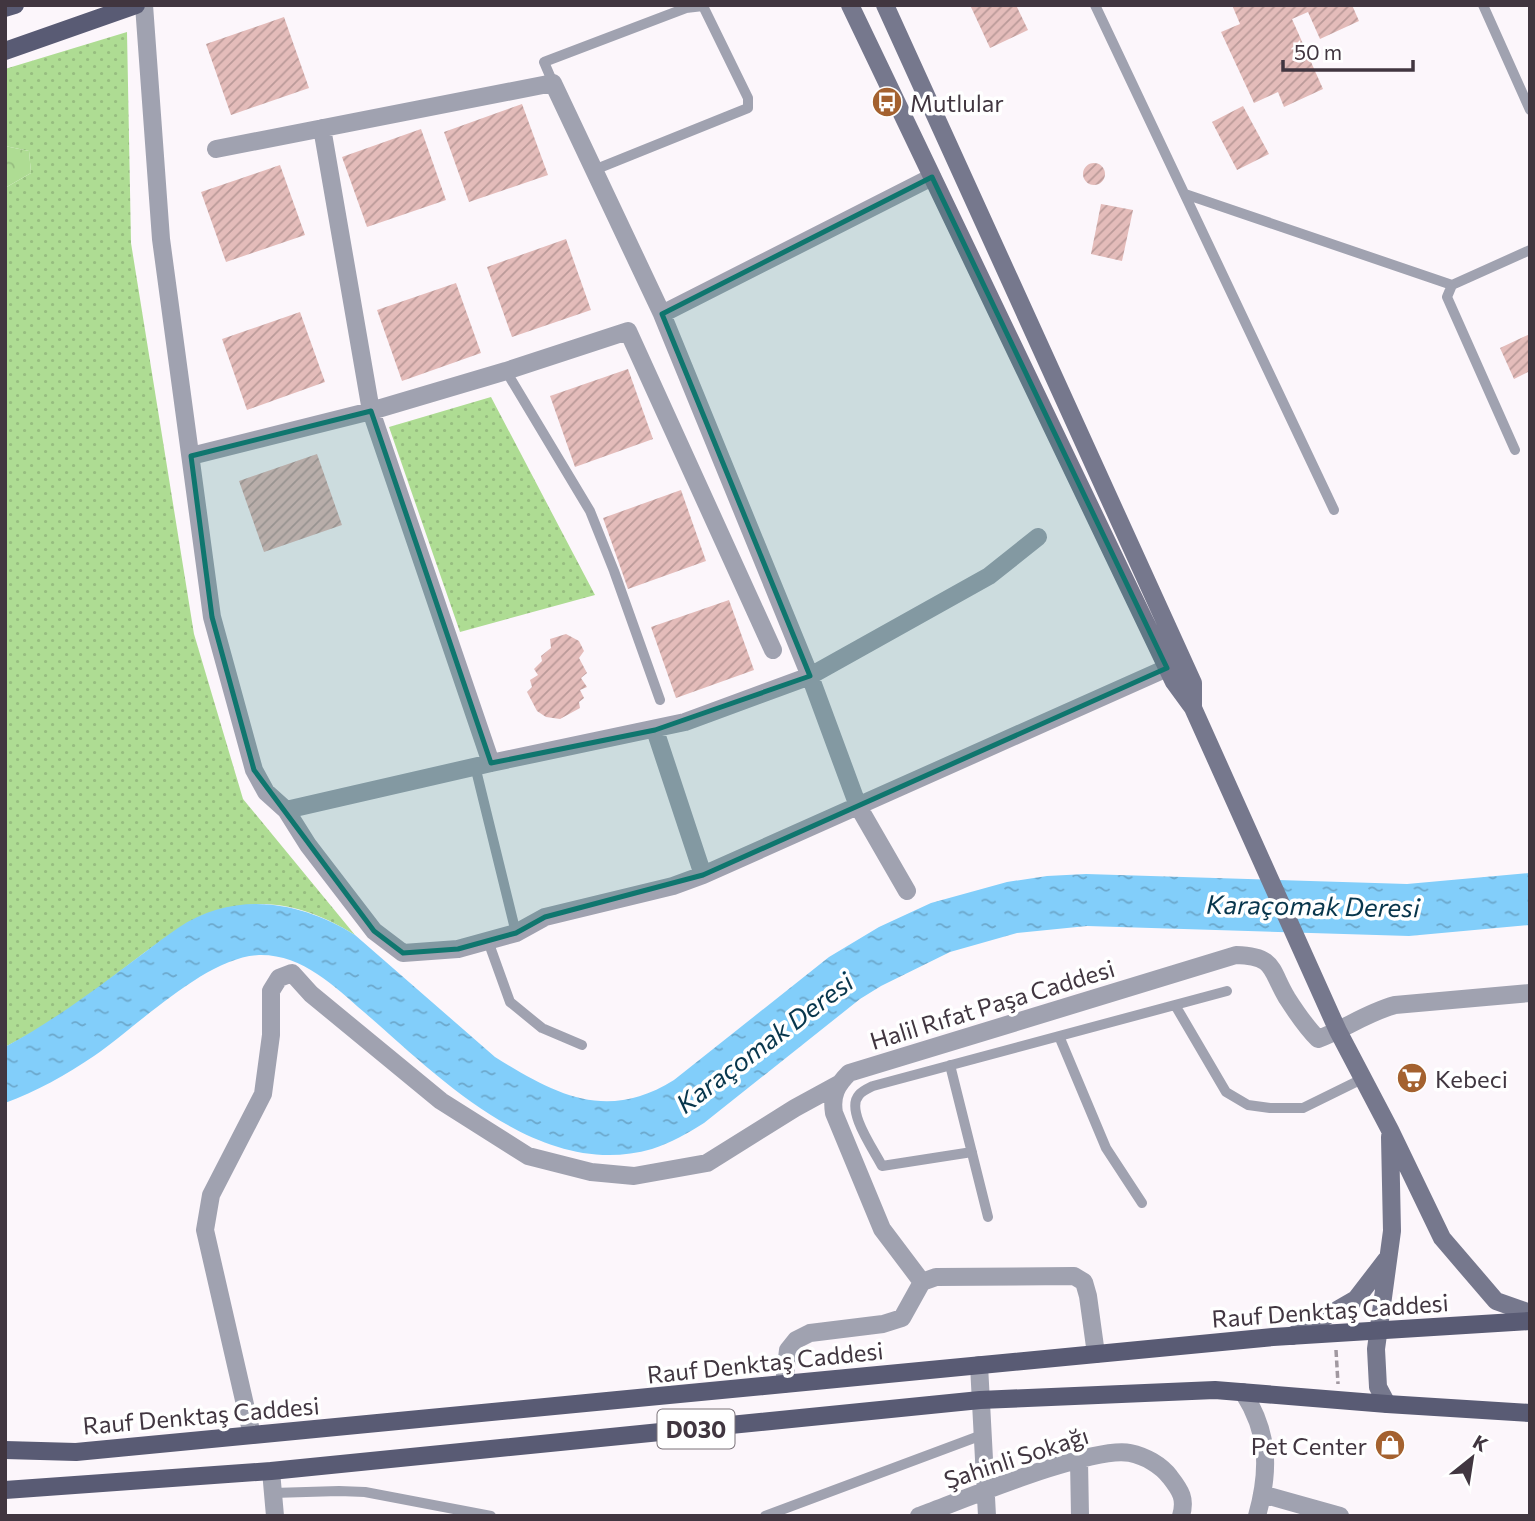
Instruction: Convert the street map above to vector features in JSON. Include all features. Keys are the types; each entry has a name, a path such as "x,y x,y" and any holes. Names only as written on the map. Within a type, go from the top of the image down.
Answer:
{"main road":[{"path":"5,8 15,5"},
{"path":"5,51 136,5"},
{"path":"850,5 1167,668 1193,708 1338,1031 1442,1238 1496,1301 1530,1313"},
{"path":"885,5 1193,683 1193,708"},
{"path":"1387,1405 1378,1387 1376,1370 1378,1331 1392,1231 1390,1130"},
{"path":"1292,1336 1356,1299 1388,1258"},
{"name":"Rauf Denktaş Caddesi","path":"5,1450 76,1452 1292,1336 1530,1321"},
{"name":"D030","path":"5,1490 271,1471 980,1400 1215,1390 1387,1405 1530,1413"}],"street":[{"path":"144,5 161,239 212,617 254,770 266,792 286,810 308,845 374,930 403,953 458,949 516,933 545,917 673,886 703,875 1167,668"},
{"path":"216,149 553,83 662,314 810,676 858,806 907,891"},
{"path":"322,128 371,411 483,765"},
{"path":"662,314 933,177"},
{"path":"191,456 371,411 628,331 773,650"},
{"path":"286,810 685,723 810,676 989,576 1038,537"},
{"path":"655,730 703,875"},
{"name":"Halil Rıfat Paşa Caddesi","path":"839,1084 849,1073 1236,955 1255,956 1273,968 1286,996 1318,1039 1338,1031"},
{"path":"252,1435 205,1230 211,1195 263,1094 271,1035 271,991 279,978 292,973 311,993 441,1101 528,1156 591,1172 634,1176 707,1163 839,1084"},
{"path":"1338,1031 1356,1020 1395,1005 1530,993"},
{"path":"839,1084 832,1101 834,1112 882,1228 922,1282"},
{"path":"784,1384 788,1350 796,1340 810,1333 883,1324 902,1318 922,1282 936,1277 1074,1276 1084,1282 1086,1289 1096,1354"},
{"path":"979,1365 987,1516"},
{"path":"1243,1392 1255,1410 1263,1430 1265,1458 1257,1516"},
{"name":"Şahinli Sokağı","path":"919,1516 986,1491 1109,1452 1129,1452 1148,1459 1166,1472 1181,1491 1185,1504 1181,1516"},
{"path":"1079,1460 1080,1516"},
{"path":"271,1471 275,1516"},
{"path":"1262,1494 1340,1516"}],"lane":[{"path":"1096,5 1334,510"},
{"path":"1483,5 1530,110"},
{"path":"553,83 544,62 686,8 703,6 748,98 748,108 594,170"},
{"path":"1185,194 1452,285 1530,250"},
{"path":"1452,285 1447,297 1515,450"},
{"path":"506,371 590,511 660,700"},
{"path":"483,765 516,933"},
{"path":"488,941 510,1002 542,1028 582,1045"},
{"name":"Halil Rıfat Paşa Caddesi","path":"972,1152 883,1166 855,1115 854,1104 859,1094 873,1086 1227,991"},
{"path":"1175,1005 1226,1092 1248,1105 1303,1108 1363,1079"},
{"name":"Halil Rıfat Paşa Caddesi","path":"1059,1036 1106,1148 1142,1203"},
{"name":"Halil Rıfat Paşa Caddesi","path":"950,1065 988,1217"},
{"path":"765,1516 982,1435"},
{"path":"273,1493 365,1492 491,1516"}],"path":[{"path":"1336,1334 1338,1400"}],"highlighted area":[{"path":"932,177 1167,668 703,875 545,917 516,933 458,949 403,953 374,931 254,770 212,617 191,456 371,411 491,763 655,730 810,676 662,314"}],"green space":[{"path":"127,32 131,243 194,634 243,799 355,935 310,913 270,904 234,907 200,918 167,937 66,1012 5,1047 5,188 31,173 29,151 5,146 5,69"},
{"path":"5,146 29,151 31,173 5,188"},
{"path":"491,397 595,595 460,632 389,427"}],"water":[{"name":"Karaçomak Deresi","path":"1530,873 1530,925 1409,936 1087,926 1017,933 950,952 860,999 704,1123 673,1141 652,1149 611,1155 570,1150 532,1137 494,1117 459,1093 316,973 275,956 259,955 217,967 173,995 84,1063 40,1088 5,1103 5,1047 74,1004 178,928 222,908 267,904 312,914 334,923 355,935 495,1057 539,1083 561,1092 604,1101 650,1093 674,1080 829,957 879,927 931,903 1007,882 1086,874 1407,884"}],"building":[{"path":"970,5 1016,5 1028,30 990,48"},
{"path":"1232,5 1352,5 1359,21 1320,39 1308,12 1292,19 1323,89 1284,107 1278,92 1254,103 1221,32 1240,24"},
{"path":"284,17 309,88 231,115 206,44"},
{"path":"522,104 548,175 469,202 444,132"},
{"path":"1243,106 1269,154 1237,170 1212,122"},
{"path":"421,129 446,200 367,227 342,157"},
{"path":"1094,163 1102,166 1105,174 1102,182 1094,185 1086,182 1083,174 1086,166"},
{"path":"280,165 305,235 226,262 201,192"},
{"path":"1101,204 1133,210 1122,261 1091,254"},
{"path":"566,239 591,310 512,337 487,267"},
{"path":"456,283 481,353 402,381 377,310"},
{"path":"300,312 325,382 247,410 222,339"},
{"path":"1530,334 1530,371 1514,379 1500,348"},
{"path":"628,369 653,439 575,467 550,396"},
{"path":"317,454 342,525 264,552 239,481"},
{"path":"681,490 706,561 628,589 603,518"},
{"path":"729,600 754,670 676,698 651,627"},
{"path":"566,634 579,641 584,651 579,658 587,673 581,678 587,687 580,690 584,698 579,702 580,708 560,719 546,717 537,711 527,692 532,687 530,680 538,675 534,669 542,661 541,656 551,648 550,639"}],"place":[{"name":"Mutlular","path":"887,102"},
{"name":"Kebeci","path":"1412,1078"},
{"name":"Pet Center","path":"1390,1445"}]}
